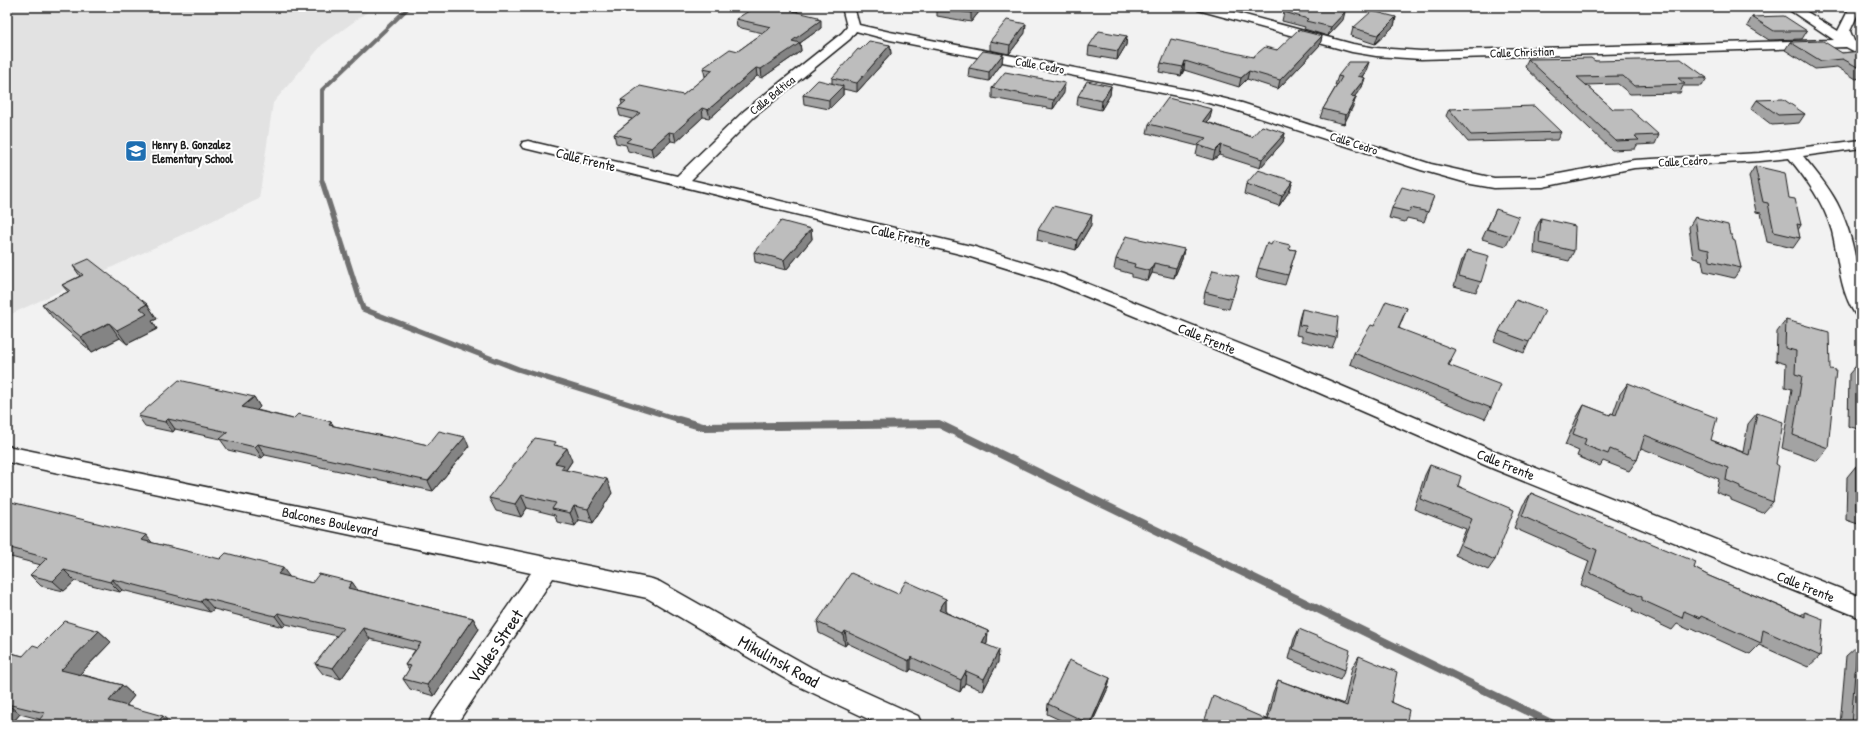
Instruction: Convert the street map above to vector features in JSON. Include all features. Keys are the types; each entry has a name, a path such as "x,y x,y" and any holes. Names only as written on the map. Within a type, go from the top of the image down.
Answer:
{"street":[{"path":"848,7 853,27"},
{"name":"Calle Christian","path":"1202,7 1352,48 1399,54 1848,43"},
{"path":"1791,7 1861,51"},
{"path":"1848,43 1844,30 1856,7"},
{"name":"Calle Cedro","path":"853,27 920,42 1193,95 1244,109 1426,167 1471,179 1494,183 1543,182 1634,164 1733,159 1861,144"},
{"name":"Calle Baltica","path":"680,182 749,114 838,43 853,27"},
{"name":"Calle Frente","path":"528,145 969,251 1057,278 1284,369 1501,462 1861,608"},
{"path":"1792,152 1816,180 1829,200 1838,222 1849,275 1861,310"},
{"name":"Balcones Boulevard","path":"7,454 652,590"},
{"name":"Valdes Street","path":"441,725 548,567"},
{"name":"Mikulinsk Road","path":"652,590 803,676 909,725"}],"shaded area":[{"name":"Henry B. Gonzalez Elementary School","path":"7,7 374,7 322,45 273,103 259,199 7,316"}],"building":[{"path":"755,7 792,7 797,8 793,11 818,17 816,19 821,20 792,41 800,43 761,69 756,68 708,110 702,108 674,133 669,132 651,148 626,142 631,138 614,134 640,113 618,108 626,101 621,100 640,86 683,95 713,70 703,68 730,49 738,51 771,27 736,19"},
{"path":"976,7 971,13 937,8"},
{"path":"1290,7 1327,7 1345,12 1331,27 1306,21 1308,19 1284,12"},
{"path":"1372,11 1396,17 1378,35 1353,28"},
{"path":"1784,16 1807,31 1774,31 1752,17"},
{"path":"1007,20 1026,24 1010,45 990,41"},
{"path":"1298,30 1322,36 1280,80 1249,71 1241,78 1185,61 1183,67 1161,63 1171,39 1253,57 1265,47 1277,50"},
{"path":"1099,31 1127,36 1118,51 1089,46"},
{"path":"869,41 890,45 857,83 832,78 858,49 860,50"},
{"path":"1823,41 1842,53 1861,51 1861,69 1843,59 1821,61 1790,42"},
{"path":"983,51 1003,54 989,72 969,68"},
{"path":"1591,58 1595,61 1681,59 1707,78 1678,78 1685,84 1634,86 1623,76 1577,77 1613,109 1630,109 1659,135 1635,136 1639,140 1616,141 1528,59"},
{"path":"1349,62 1369,62 1358,76 1365,78 1351,96 1356,97 1346,115 1323,109 1342,77 1338,76"},
{"path":"1005,72 1065,83 1054,100 992,88"},
{"path":"818,80 843,86 829,100 803,95"},
{"path":"1087,81 1111,86 1102,101 1078,96"},
{"path":"1168,98 1212,109 1203,121 1252,137 1262,126 1285,133 1262,159 1221,145 1215,151 1198,145 1206,138 1149,124"},
{"path":"1783,99 1805,114 1778,115 1757,100"},
{"path":"1534,106 1561,132 1471,135 1449,109"},
{"path":"1755,166 1785,173 1789,198 1795,199 1801,225 1797,224 1800,238 1774,232 1768,203 1763,202"},
{"path":"1258,170 1293,181 1282,196 1246,184"},
{"path":"1402,187 1434,196 1428,212 1411,208 1409,212 1392,208"},
{"path":"1053,206 1092,215 1077,240 1038,230"},
{"path":"1496,209 1519,217 1511,236 1487,229"},
{"path":"1695,217 1728,225 1730,235 1732,235 1733,240 1735,241 1741,268 1710,261 1709,250 1699,248"},
{"path":"1541,218 1575,226 1574,251 1539,243"},
{"path":"781,221 811,229 784,260 754,252"},
{"path":"1126,236 1184,249 1176,268 1154,263 1150,271 1134,267 1135,264 1116,259"},
{"path":"1273,241 1290,245 1289,249 1296,250 1288,275 1258,268 1267,243 1271,245"},
{"path":"1467,250 1489,256 1481,282 1459,276"},
{"path":"89,259 147,304 140,308 147,314 117,330 109,323 81,337 42,304 70,291 62,285 83,275 73,266"},
{"path":"1213,270 1239,276 1232,299 1205,292"},
{"path":"1516,300 1545,311 1529,342 1499,331"},
{"path":"1386,301 1407,308 1398,328 1456,350 1448,365 1501,385 1491,408 1354,353 1371,325 1374,326"},
{"path":"1302,309 1338,317 1336,338 1305,331 1306,326 1299,325"},
{"path":"1786,320 1829,332 1830,369 1836,370 1828,448 1793,435 1802,376 1795,374 1796,351 1785,348"},
{"path":"179,380 254,397 242,407 293,419 298,414 331,422 329,425 428,445 439,431 465,437 428,481 258,444 255,447 220,439 228,432 168,419 165,422 138,416"},
{"path":"1628,383 1717,418 1711,440 1749,455 1757,413 1783,422 1776,464 1779,466 1773,502 1740,489 1740,486 1726,480 1728,468 1645,435 1637,460 1610,449 1608,454 1584,445 1586,439 1573,434 1584,405 1610,415 1611,413 1616,415"},
{"path":"535,438 556,442 554,445 567,448 555,463 564,465 561,469 607,479 588,509 574,506 570,513 552,509 556,503 521,495 515,504 489,498"},
{"path":"1430,465 1461,476 1458,486 1514,510 1495,560 1461,545 1472,519 1420,499"},
{"path":"1856,466 1861,468 1861,512 1856,510"},
{"path":"1531,493 1696,562 1694,568 1709,576 1805,617 1805,612 1823,619 1820,656 1763,630 1761,643 1701,616 1700,618 1684,611 1682,618 1642,600 1642,597 1590,573 1597,550 1522,516"},
{"path":"7,501 146,535 141,540 220,559 226,553 283,568 278,574 312,583 319,574 352,582 348,588 473,618 427,685 403,679 411,666 405,665 421,643 363,628 333,668 315,664 343,628 278,613 275,616 204,598 201,602 112,579 110,582 64,570 53,581 30,575 47,558 7,547"},
{"path":"851,573 898,594 906,581 946,599 939,610 988,631 982,643 999,650 984,679 966,671 961,680 911,657 909,661 845,631 843,634 817,622"},
{"path":"65,621 99,631 61,670 122,685 109,701 163,716 155,725 52,725 53,724 39,720 45,713 7,704 7,652 23,656 33,645 39,647"},
{"path":"1299,629 1350,650 1345,670 1293,649"},
{"path":"1857,646 1861,648 1861,725 1851,725"},
{"path":"1359,656 1397,672 1391,702 1409,710 1406,725 1203,725 1213,696 1268,720 1278,680 1347,706"},
{"path":"1069,660 1110,678 1090,724 1048,704"}],"waterway":[{"path":"322,181 322,90 409,7"},
{"path":"322,181 363,309 518,369 683,421"},
{"path":"679,420 703,427 939,424 1555,725"}],"place":[{"name":"Henry B. Gonzalez Elementary School","path":"136,151"}]}
